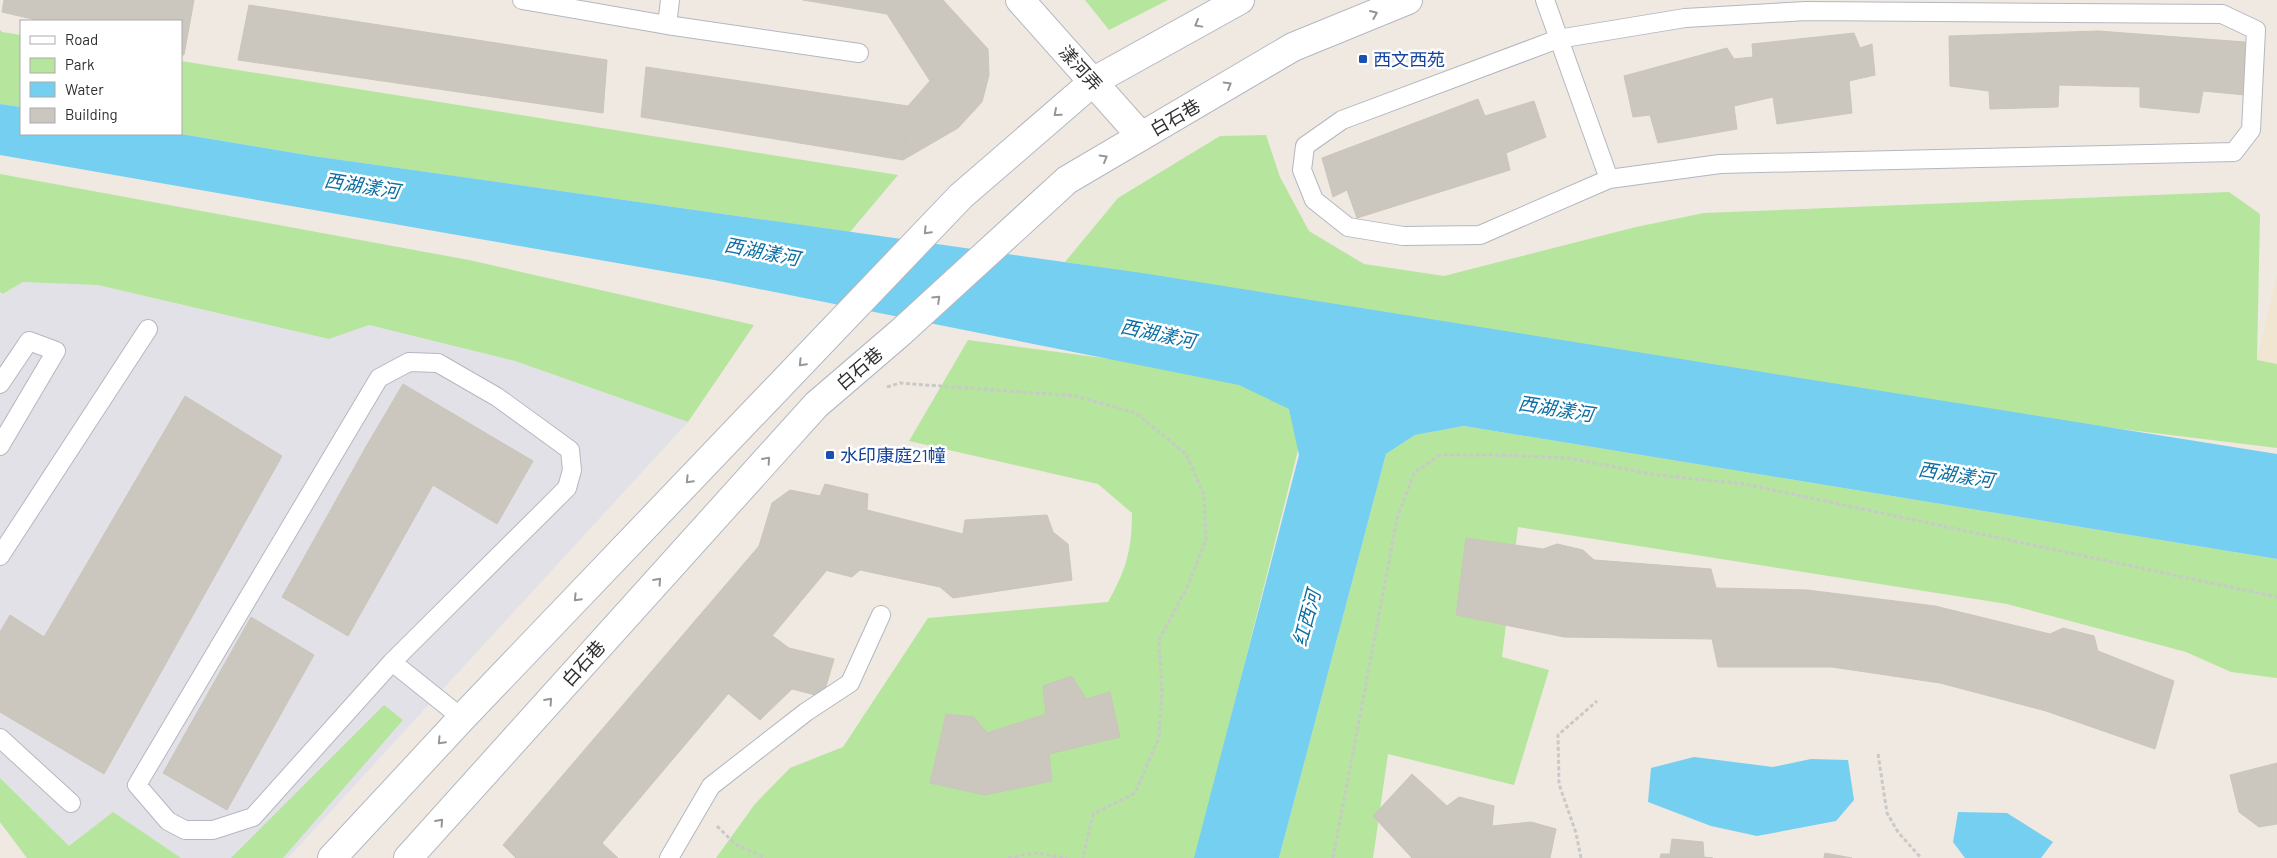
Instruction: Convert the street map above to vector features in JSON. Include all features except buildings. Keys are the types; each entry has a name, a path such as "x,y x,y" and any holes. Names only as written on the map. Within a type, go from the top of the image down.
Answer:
{"main road":[{"name":"漾河弄","path":"1020,0 1141,136"},
{"path":"332,858 462,718 961,196 1094,81 1240,0"},
{"name":"白石巷","path":"408,858 816,405 901,332 1067,180 1294,47 1408,0"}],"lane":[{"path":"522,0 667,25 859,53"},
{"path":"667,25 670,0"},
{"path":"1545,0 1609,179"},
{"path":"1806,11 2222,14 2256,30 2251,130 2234,152 1720,164 1609,179 1480,235 1403,236 1348,228 1314,200 1302,170 1305,146 1342,120 1558,39 1685,18 1806,11"},
{"path":"0,556 148,329"},
{"path":"0,384 29,341 56,351 0,446"},
{"path":"409,362 438,363 497,397 570,450 572,470 567,488 392,662 253,817 213,830 185,830 168,821 137,786 379,378 409,362"},
{"path":"669,858 711,786 806,712 850,683 881,615"},
{"path":"392,662 462,718"},
{"path":"0,738 72,803"}],"path":[{"path":"881,388 900,383 1075,396 1136,413 1186,454 1204,495 1206,540 1188,585 1160,640 1162,692 1159,737 1135,793 1094,814 1083,858"},
{"path":"1333,858 1397,519 1414,473 1440,455 1568,458 1657,475 1745,484 2277,597"},
{"path":"1581,858 1576,833 1559,784 1558,735 1597,701"},
{"path":"1878,754 1887,813 1898,832 1921,858"},
{"path":"699,807 735,844 765,858"},
{"path":"1008,858 1035,853 1067,858"}],"shaded area":[{"path":"2277,276 2277,364 2257,360"},
{"path":"23,282 98,285 329,339 369,325 515,361 688,422 288,858 27,858 0,822 0,292 4,294"}],"green space":[{"path":"1085,0 1168,0 1109,30"},
{"path":"0,30 20,35 20,107 0,104"},
{"path":"182,61 898,175 850,232 313,156 182,134"},
{"path":"1266,135 1280,177 1309,231 1364,264 1444,276 1636,227 1704,213 2229,192 2260,214 2257,360 2277,364 2277,448 2080,424 1065,262 1118,198 1220,136"},
{"path":"0,174 469,260 754,325 688,422 515,361 369,325 329,339 98,285 23,282 3,294 0,292"},
{"path":"968,340 1284,382 1300,442 1196,858 716,858 755,804 790,768 843,747 928,618 1108,602 1114,591 1127,559 1131,538 1132,513 1098,484 909,441"},
{"path":"1464,426 2277,559 2277,678 2231,672 2186,652 2007,604 1518,527 1502,657 1549,670 1514,785 1388,754 1373,858 1279,858 1386,454 1415,435"},
{"path":"384,705 403,720 283,858 231,858"},
{"path":"0,778 69,846 113,812 181,858 27,858 0,822"}],"water":[{"path":"0,104 20,107 20,135 182,134 313,156 1142,273 2277,454 2277,559 1464,426 1415,435 1386,454 1279,858 1194,858 1299,455 1289,409 1239,385 714,280 0,155"},
{"path":"1694,757 1773,767 1811,759 1848,760 1854,800 1836,821 1757,836 1711,826 1648,802 1651,768"},
{"path":"1958,812 2007,813 2053,842 2041,858 1965,858 1953,842"}],"place":[{"name":"西文西苑","path":"1363,59"},
{"name":"水印康庭21幢","path":"830,455"}],"water label":[{"name":"西湖漾河","path":"362,185"},
{"name":"西湖漾河","path":"762,251"},
{"name":"西湖漾河","path":"1158,333"},
{"name":"西湖漾河","path":"1556,408"},
{"name":"西湖漾河","path":"1956,474"},
{"name":"红西河","path":"1306,618"}]}
